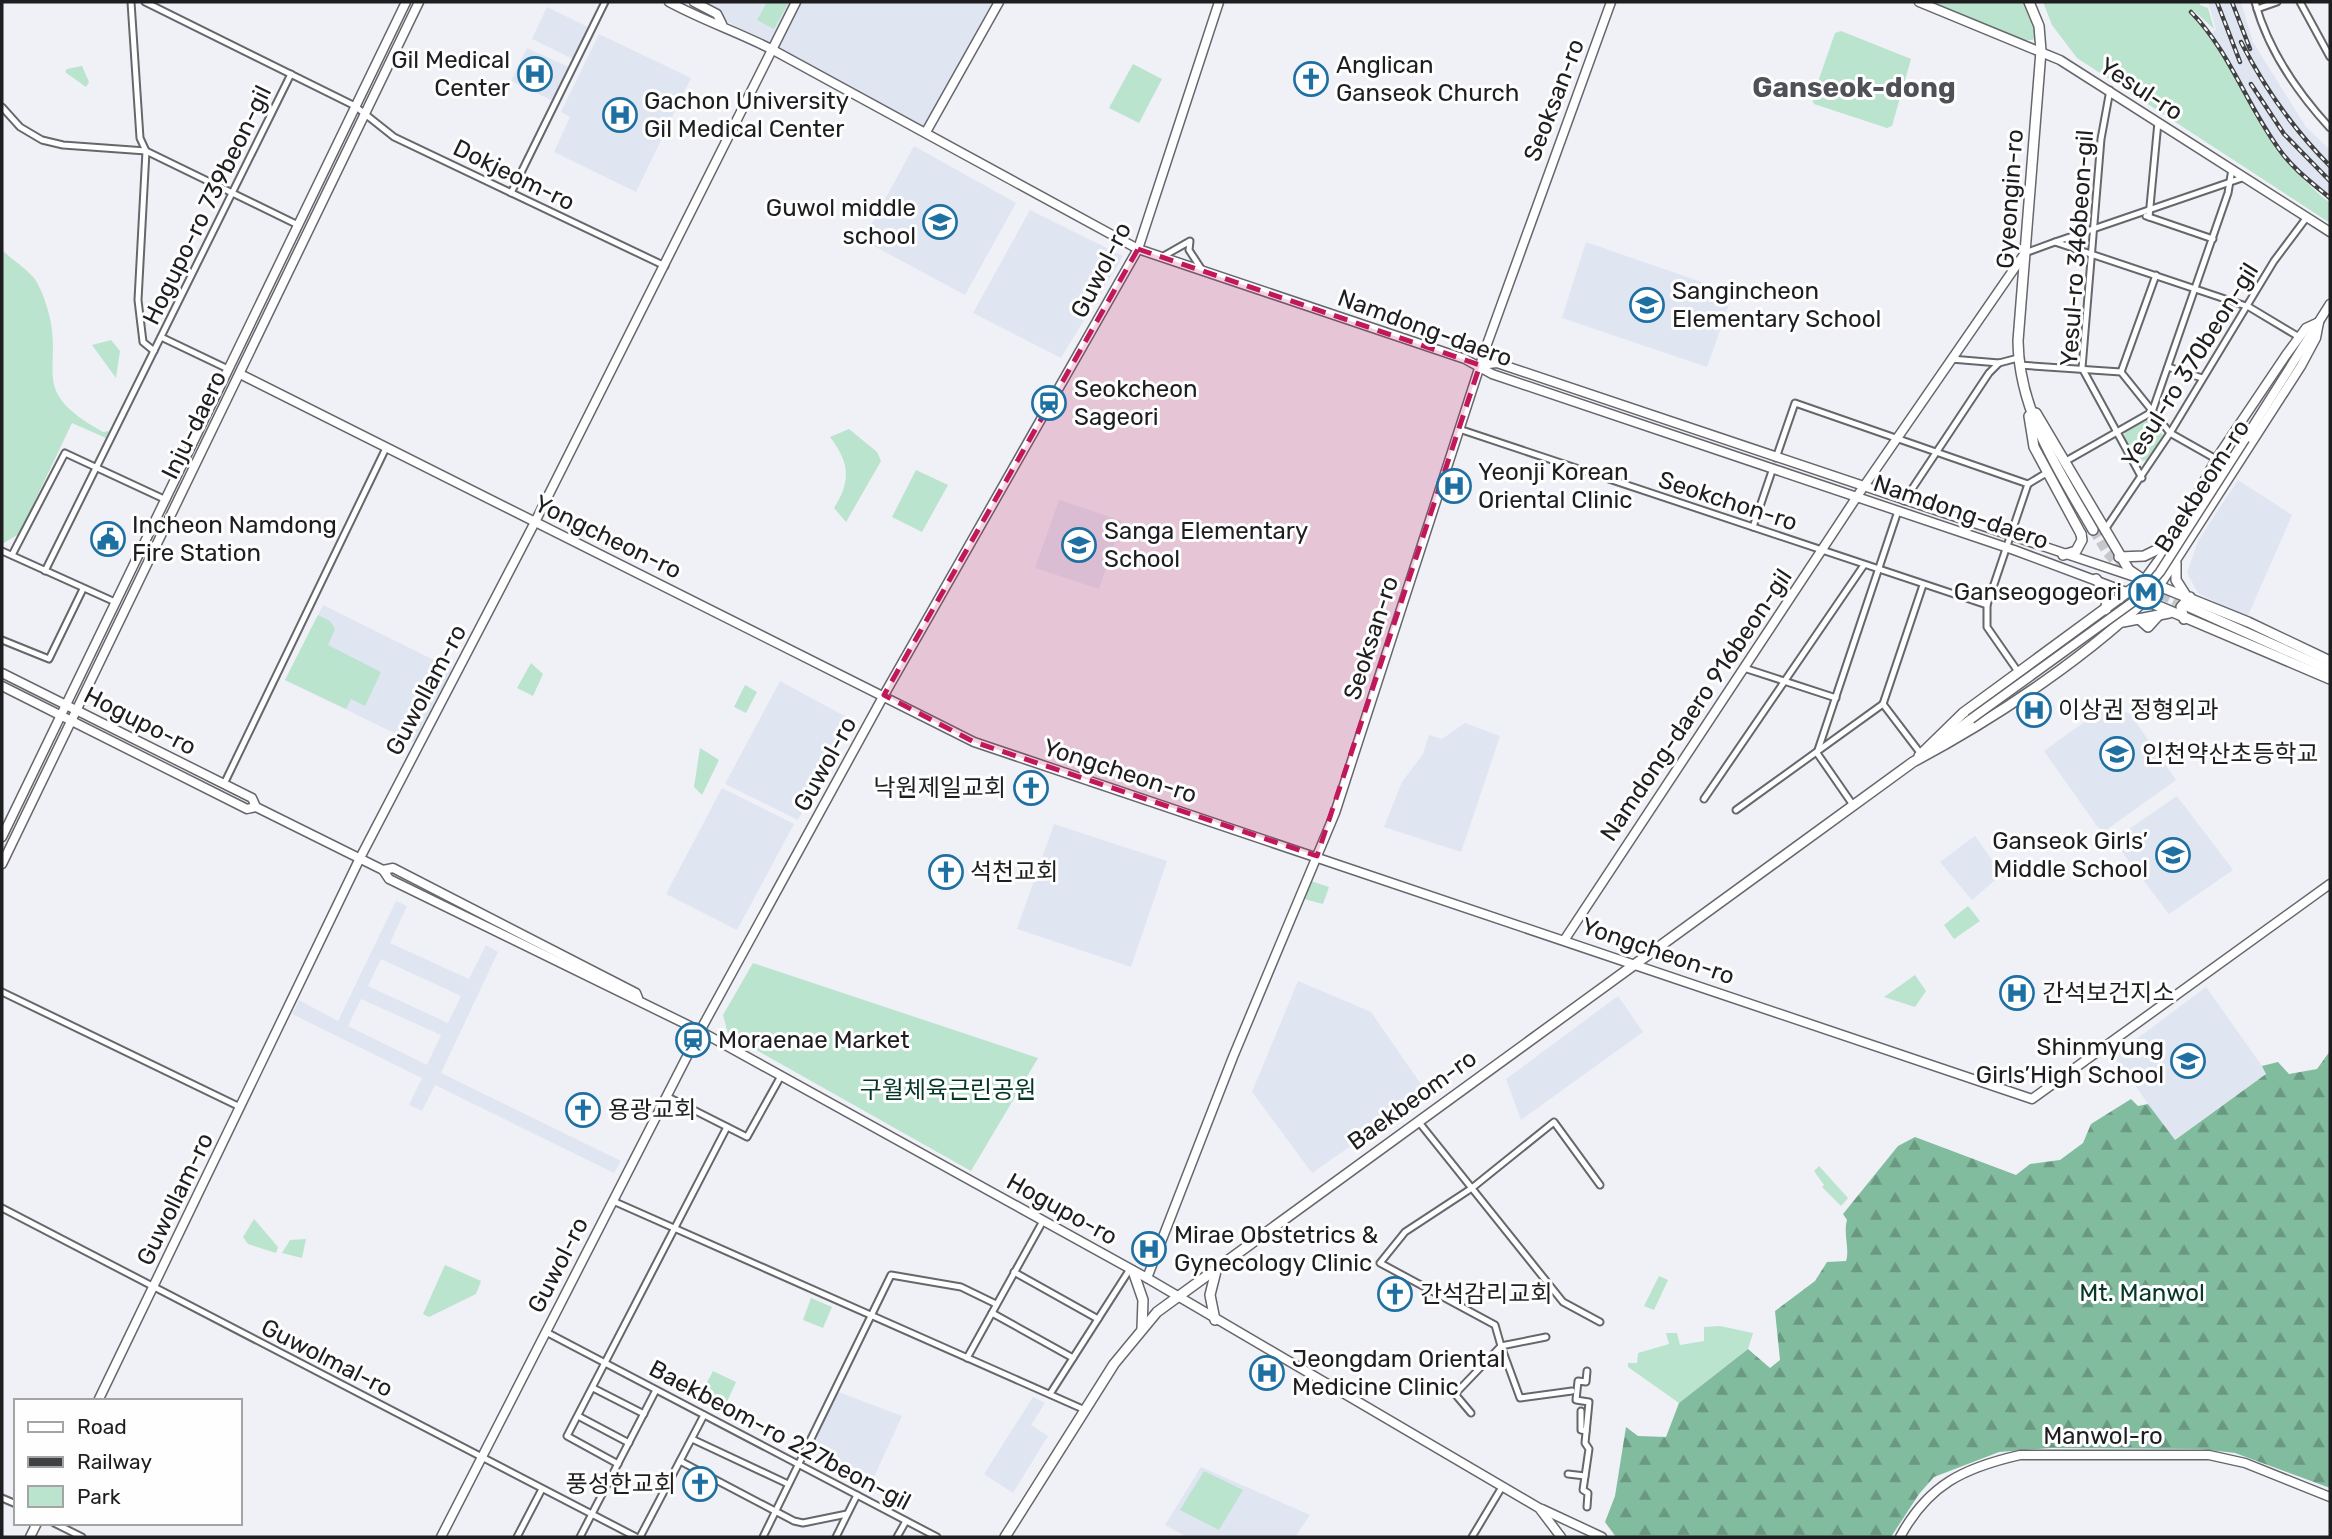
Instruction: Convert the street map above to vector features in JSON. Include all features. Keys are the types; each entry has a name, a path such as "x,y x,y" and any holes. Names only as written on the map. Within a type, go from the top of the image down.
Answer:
{"main road":[{"name":"Inju-daero","path":"2,837 406,2"},
{"name":"Inju-daero","path":"2,863 419,2"},
{"name":"Namdong-daero","path":"669,2 711,24 722,24 773,50 1138,249 1480,365 1492,374 1773,468 1860,492 1898,511 2096,579 2169,613 2330,679"},
{"name":"Namdong-daero","path":"694,2 717,14 722,24"},
{"name":"Guwollam-ro","path":"99,1399 360,858 535,522 796,2"},
{"path":"926,132 999,2"},
{"name":"Guwol-ro","path":"441,1537 700,1031 884,695 1138,249 1219,2"},
{"name":"Seoksan-ro","path":"1147,1278 1339,800 1480,365 1561,133 1611,2"},
{"name":"Yesul-ro","path":"1919,2 2041,51 2110,90 2330,232"},
{"name":"Gyeongin-ro","path":"2029,2 2039,26 2041,51 2019,362 2034,447 2081,534"},
{"name":"Namdong-daero 916beon-gil","path":"1564,939 1860,492 2025,253"},
{"name":"Baekbeom-ro","path":"1005,1537 1114,1364 1157,1312 2137,599 2160,572 2330,304"},
{"name":"Baekbeom-ro","path":"1913,762 1963,713 2144,580 2171,543 2216,459 2299,337 2306,328 2319,322"},
{"name":"Baekbeom-ro","path":"1913,762 1976,730 2122,622 2160,585 2312,348 2319,322"},
{"path":"1480,365 1497,363 1776,458 1860,492 1905,501 2160,585 2330,670"},
{"name":"Yongcheon-ro","path":"240,374 974,742 2032,1099 2330,884"},
{"name":"Gyeongin-ro","path":"2026,400 2066,461 2099,528"},
{"name":"Gyeongin-ro","path":"2026,400 2050,454 2119,557 2129,570 2144,580"},
{"path":"2081,534 2085,537 2096,534 2099,528"},
{"path":"2063,555 2076,551 2082,540 2081,534"},
{"path":"2119,557 2144,556 2171,543"},
{"path":"2176,563 2176,580 2188,600 2330,661"},
{"path":"2096,579 2107,593 2106,610"},
{"path":"2184,619 2181,607 2188,600"},
{"path":"2122,622 2169,613"},
{"name":"Hogupo-ro","path":"2,673 252,798 256,807 383,870 389,879 633,1000 638,998 1147,1278 1539,1508 1561,1537"},
{"name":"Hogupo-ro","path":"2,686 247,810 256,807"},
{"path":"1215,1320 1210,1295 1217,1267"},
{"path":"1131,1270 1143,1300 1142,1329"},
{"name":"Manwol-ro","path":"1900,1537 1920,1503 1942,1483 2020,1455 2209,1455 2245,1463 2330,1497"},
{"path":"1539,1508 1602,1537"}],"street":[{"name":"Hogupo-ro 739beon-gil","path":"131,2 141,138 146,151 139,319 143,342 154,351"},
{"path":"145,2 355,106"},
{"path":"512,193 605,2"},
{"path":"2255,2 2272,47 2315,114 2330,128"},
{"path":"2257,9 2277,2"},
{"path":"2301,2 2330,57"},
{"name":"Hogupo-ro 739beon-gil","path":"45,571 292,74"},
{"name":"Yesul-ro 346beon-gil","path":"2110,90 2101,139 2082,370 2142,478"},
{"name":"Dokjeom-ro","path":"355,106 364,116 394,136 665,266"},
{"path":"2,107 20,127 53,144 146,151 298,225"},
{"path":"2325,122 2330,114"},
{"path":"2149,214 2158,122"},
{"path":"2066,461 2152,412 2213,239 2232,169"},
{"path":"2025,253 2139,214 2149,214 2245,177"},
{"path":"2149,214 2213,239"},
{"name":"Yesul-ro 370beon-gil","path":"2099,528 2142,478 2202,378 2249,307 2274,261 2307,218"},
{"path":"1162,257 1189,241 1189,250 1202,270"},
{"path":"2056,242 2249,307 2299,337"},
{"path":"2121,372 2156,275"},
{"path":"161,337 228,369"},
{"path":"1951,359 2019,362 2121,372 2170,433 2216,459"},
{"path":"1905,501 1989,373 1999,363"},
{"path":"2168,367 2202,378"},
{"path":"1776,458 1796,403 2028,484"},
{"name":"Seokchon-ro","path":"1459,429 1987,605"},
{"path":"224,784 386,448"},
{"path":"12,555 65,453 164,499"},
{"path":"1753,527 1773,468"},
{"path":"2019,673 1987,627 1987,605 2028,484 2048,472"},
{"path":"1817,753 1898,511"},
{"path":"2,551 114,603"},
{"path":"1704,799 1864,565"},
{"path":"1736,810 1884,704 1923,585"},
{"path":"4,641 49,659 83,589"},
{"path":"1744,668 1836,698"},
{"path":"1884,704 1921,754"},
{"path":"1817,753 1853,805"},
{"path":"2,992 240,1107"},
{"path":"666,1096 747,1137 781,1076"},
{"path":"1418,1121 1563,1302 1600,1322"},
{"path":"1572,1391 1520,1398 1494,1325 1380,1263 1405,1232 1472,1188 1554,1122 1601,1185"},
{"path":"618,1464 567,1436 727,1127"},
{"path":"613,1201 1085,1410"},
{"name":"Guwolmal-ro","path":"2,1208 638,1537"},
{"path":"967,1358 1043,1221"},
{"path":"1050,1394 1131,1270"},
{"path":"1014,1272 1098,1319"},
{"path":"763,1537 891,1275 961,1287 996,1304"},
{"path":"992,1313 1073,1358"},
{"name":"Baekbeom-ro 227beon-gil","path":"546,1332 937,1537"},
{"path":"1471,1413 1455,1394 1501,1346 1546,1337"},
{"path":"1587,1371 1586,1382 1578,1381 1576,1400 1589,1402 1585,1443 1589,1449 1583,1490 1588,1493 1587,1507"},
{"path":"593,1388 644,1414"},
{"path":"580,1537 656,1390"},
{"path":"1581,1412 1581,1430 1586,1431"},
{"path":"638,1537 704,1415"},
{"path":"578,1416 629,1443"},
{"path":"692,1438 788,1485"},
{"path":"680,1461 803,1523 847,1514"},
{"path":"1568,1474 1586,1476"},
{"path":"1472,1537 1502,1487"},
{"path":"517,1537 542,1489"},
{"path":"836,1537 857,1495"},
{"path":"897,1537 906,1521"},
{"path":"58,1525 82,1537"}],"highlighted area":[{"path":"1138,249 1480,365 1317,856 974,742 884,695"}],"shaded area":[{"path":"692,2 999,2 926,132"},
{"path":"2208,2 2241,2 2253,42 2306,127 2330,150 2330,201 2281,154 2261,124 2211,34 2216,29"},
{"path":"547,7 588,27 573,59 532,39"},
{"name":"Gachon University Gil Medical Center","path":"599,34 691,78 636,192 554,152 570,117 561,112"},
{"path":"527,48 569,67 553,101 511,81"},
{"name":"Guwol middle school","path":"914,146 1016,203 965,295 863,240"},
{"path":"1030,210 1123,256 1061,358 973,313"},
{"name":"Sangincheon Elementary School","path":"1586,242 1733,293 1707,367 1562,318"},
{"path":"2238,480 2292,515 2247,618 2198,593 2187,573 2198,541"},
{"name":"Sanga Elementary School","path":"1059,500 1122,521 1099,589 1035,568"},
{"path":"323,605 452,669 415,743 285,680"},
{"path":"780,681 852,720 798,820 725,784"},
{"path":"2108,705 2130,714 2176,780 2102,833 2044,751"},
{"path":"1465,723 1500,736 1461,852 1384,827 1402,782 1423,754 1429,735 1442,739"},
{"path":"722,788 794,824 737,930 666,894"},
{"name":"Ganseok Girls’ Middle School","path":"2177,796 2233,870 2169,914 2113,840"},
{"path":"1054,824 1167,861 1131,967 1017,929"},
{"path":"1975,836 2002,874 1972,900 1940,862"},
{"path":"396,901 407,906 390,943 469,979 486,945 498,952 441,1073 621,1161 614,1173 435,1085 422,1111 409,1105 422,1078 292,1014 299,1000 338,1021","holes":["381,959 461,996 448,1023 368,986","361,999 441,1035 427,1065 348,1026"]},
{"path":"1298,981 1371,1012 1427,1093 1312,1173 1252,1092"},
{"name":"Shinmyung Girls’High School","path":"2206,987 2267,1073 2174,1140 2114,1056"},
{"path":"1618,996 1643,1032 1521,1120 1506,1079"},
{"path":"838,1392 902,1416 874,1477 812,1448"},
{"path":"1033,1397 1045,1403 1031,1425 1048,1436 1013,1493 984,1474"},
{"path":"1201,1467 1310,1515 1295,1537 1187,1537 1165,1525"}],"green space":[{"path":"767,2 789,2 774,29 757,20"},
{"path":"1919,2 2028,2 2039,26 2033,40 2015,40"},
{"path":"2043,2 2199,2 2208,8 2214,29 2193,10 2190,14 2226,62 2286,159 2306,182 2330,203 2330,223 2077,58 2052,25"},
{"path":"1841,31 1911,59 1892,126 1887,128 1814,104 1812,99 1835,33"},
{"path":"1133,64 1162,79 1139,123 1109,108"},
{"path":"82,66 89,82 86,87 65,72 67,69"},
{"path":"2,250 34,278 46,304 53,346 53,376 63,403 78,417 103,432 109,431 106,438 72,423 19,534 2,544"},
{"path":"111,340 120,351 116,378 92,345"},
{"path":"2150,419 2163,435 2148,460 2138,461 2124,439 2125,432"},
{"path":"849,429 877,452 881,461 846,522 834,508 845,481 845,464 830,437"},
{"path":"916,470 948,485 922,532 892,517"},
{"path":"318,615 330,621 335,629 328,645 381,672 365,706 351,699 346,709 285,680"},
{"path":"531,663 543,674 533,696 517,688"},
{"path":"745,685 757,692 746,713 734,707"},
{"path":"700,748 719,760 702,795 694,787"},
{"path":"1311,881 1329,887 1323,904 1304,899"},
{"path":"1968,906 1980,921 1954,939 1944,925"},
{"name":"구월체육근린공원","path":"753,963 1038,1058 971,1171 728,1034 723,1015"},
{"path":"1915,975 1926,991 1915,1007 1884,997"},
{"name":"Mt. Manwol","path":"2330,1051 2330,1488 2235,1453 2201,1449 2051,1448 1999,1452 1934,1477 1919,1494 1891,1537 1616,1537 1605,1522 1615,1496 1626,1427 1638,1436 1666,1437 1679,1403 1748,1349 1770,1368 1780,1360 1775,1311 1815,1281 1827,1262 1846,1261 1847,1220 1843,1214 1898,1146 1915,1137 2016,1175 2030,1164 2060,1160 2083,1143 2091,1124 2131,1099 2138,1106 2148,1104 2175,1140 2266,1074 2262,1066 2278,1062 2289,1074 2317,1069"},
{"path":"1819,1166 1848,1198 1841,1206 1822,1187 1824,1185 1814,1171"},
{"path":"254,1219 278,1247 276,1253 248,1244 243,1237"},
{"path":"306,1239 302,1258 282,1253 290,1240"},
{"path":"445,1265 481,1281 476,1294 429,1317 423,1314"},
{"path":"1659,1276 1668,1280 1654,1310 1644,1306"},
{"path":"811,1298 832,1307 823,1328 803,1320"},
{"path":"1720,1326 1753,1333 1748,1349 1679,1403 1628,1367 1628,1363 1637,1363 1638,1353 1669,1344 1666,1333 1677,1333 1680,1345 1704,1341 1704,1327"},
{"path":"713,1371 736,1382 726,1404 701,1394"},
{"path":"1204,1471 1243,1490 1219,1530 1180,1510"}],"tunnel":[{"path":"2093,530 2107,553 2128,575"},
{"path":"2149,589 2187,607"}],"railway":[{"path":"2217,2 2240,62"},
{"path":"2232,2 2250,49"},
{"path":"2191,12 2217,44 2267,132 2284,156 2330,198"},
{"path":"2241,42 2281,108 2330,166"},
{"path":"2251,84 2284,134 2330,181"}],"place":[{"name":"Gil Medical Center","path":"535,74"},
{"name":"Anglican Ganseok Church","path":"1311,79"},
{"name":"Gachon University Gil Medical Center","path":"620,115"},
{"name":"Guwol middle school","path":"940,222"},
{"name":"Sangincheon Elementary School","path":"1647,305"},
{"name":"Seokcheon Sageori","path":"1049,403"},
{"name":"Yeonji Korean Oriental Clinic","path":"1454,486"},
{"name":"Incheon Namdong Fire Station","path":"108,539"},
{"name":"Sanga Elementary School","path":"1079,545"},
{"name":"Ganseogogeori","path":"2146,592"},
{"name":"이상권 정형외과","path":"2034,710"},
{"name":"인천약산초등학교","path":"2117,754"},
{"name":"낙원제일교회","path":"1031,788"},
{"name":"Ganseok Girls’ Middle School","path":"2173,855"},
{"name":"석천교회","path":"946,872"},
{"name":"간석보건지소","path":"2017,993"},
{"name":"Moraenae Market","path":"693,1040"},
{"name":"Shinmyung Girls’High School","path":"2188,1061"},
{"name":"용광교회","path":"583,1110"},
{"name":"Mirae Obstetrics & Gynecology Clinic","path":"1149,1249"},
{"name":"간석감리교회","path":"1395,1294"},
{"name":"Jeongdam Oriental Medicine Clinic","path":"1267,1373"},
{"name":"풍성한교회","path":"700,1484"}],"district":[{"name":"Ganseok-dong","path":"1854,87"}]}
